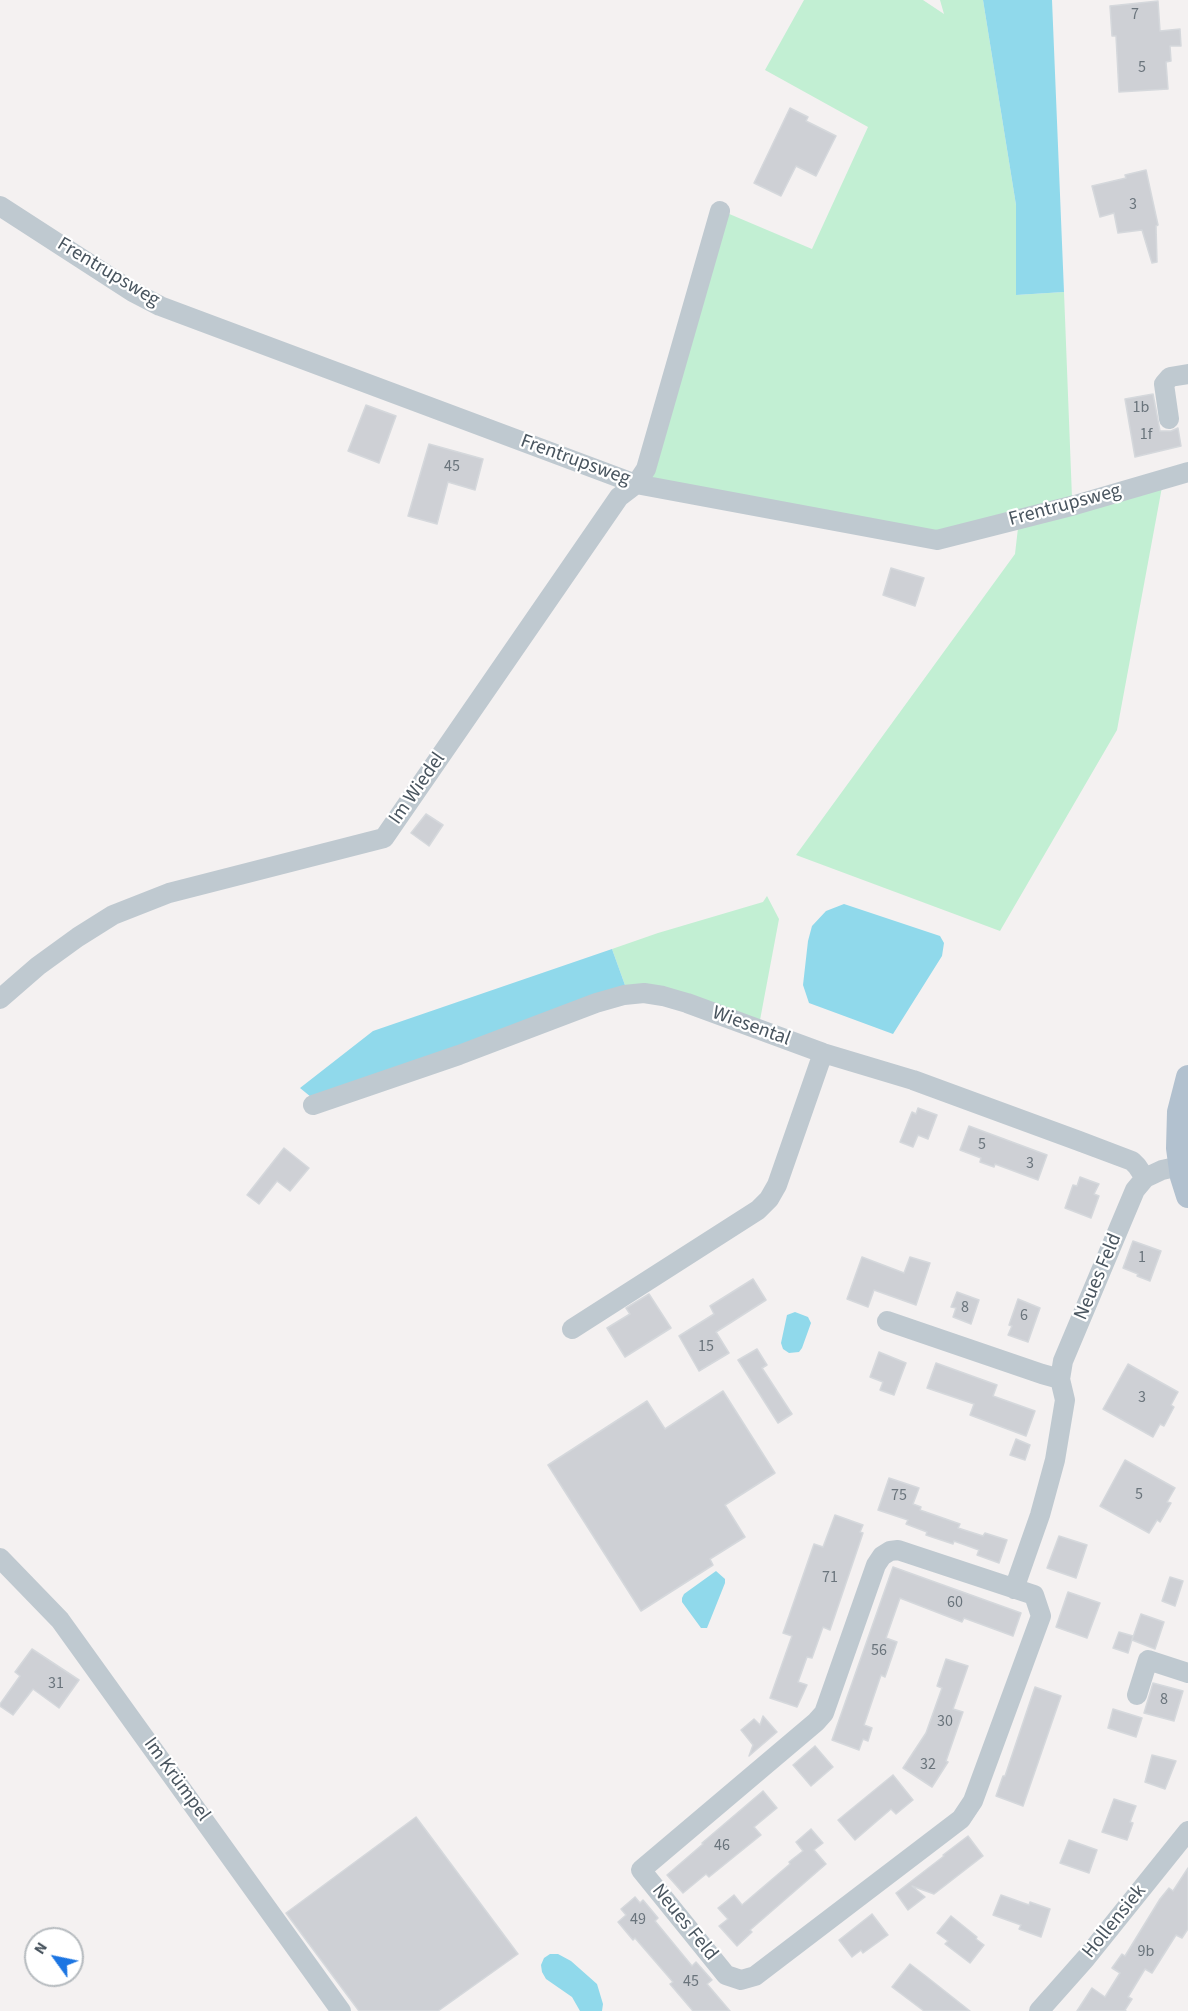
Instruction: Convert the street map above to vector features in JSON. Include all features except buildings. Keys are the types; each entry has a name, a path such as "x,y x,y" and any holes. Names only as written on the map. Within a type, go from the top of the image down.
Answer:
{"main road":[{"path":"1188,1077 1179,1112 1178,1148 1188,1196"}],"street":[{"name":"Frentrupsweg","path":"0,206 134,292 160,306 636,484 937,540 1188,472"},
{"path":"636,484 646,469 720,211"},
{"path":"1169,419 1164,384 1170,377 1188,374"},
{"name":"Im Wiedel","path":"0,999 38,966 113,915 169,893 384,838 619,497 636,484"},
{"name":"Wiesental","path":"313,1105 459,1055 596,1003 644,993 687,1003 823,1053 913,1080 1132,1161 1144,1178"},
{"path":"572,1329 758,1210 769,1199 777,1185 823,1053"},
{"path":"1144,1178 1162,1170 1180,1166"},
{"name":"Neues Feld","path":"1014,1589 1041,1515 1055,1460 1065,1400 1060,1379 1063,1361 1135,1190 1144,1178"},
{"path":"887,1321 1060,1379"},
{"name":"Neues Feld","path":"898,1550 1014,1589 1034,1595 1041,1616 973,1801 961,1819 755,1976 741,1980 726,1975 641,1870 824,1713 876,1565 882,1556 890,1551 898,1550"},
{"name":"Im Krümpel","path":"0,1558 60,1620 341,2011"},
{"path":"1137,1695 1149,1660 1188,1673"},
{"name":"Hollensiek","path":"1039,2011 1086,1958 1188,1831"}],"green space":[{"path":"804,0 923,0 944,14 940,0 983,0 1016,205 1016,295 1064,292 1072,498 938,535 651,481 727,213 812,249 868,127 765,70"},
{"path":"1162,487 1117,730 1000,931 796,855 1015,554 1018,528"},
{"path":"767,896 779,919 760,1020 626,988 612,949 763,902"}],"water":[{"path":"983,0 1052,0 1064,292 1016,295 1016,205"},
{"path":"844,904 940,936 944,943 942,956 893,1034 809,1003 803,985 812,926 826,911"},
{"path":"612,949 626,988 311,1097 300,1088 373,1031"},
{"path":"795,1312 808,1317 811,1323 802,1348 799,1352 789,1353 783,1349 781,1343 787,1315"},
{"path":"716,1571 725,1579 725,1583 707,1628 701,1628 682,1602 682,1598 684,1594"},
{"path":"550,1954 558,1954 571,1961 597,1984 603,2004 602,2011 580,2011 572,1997 546,1979 541,1965 544,1958"}]}
